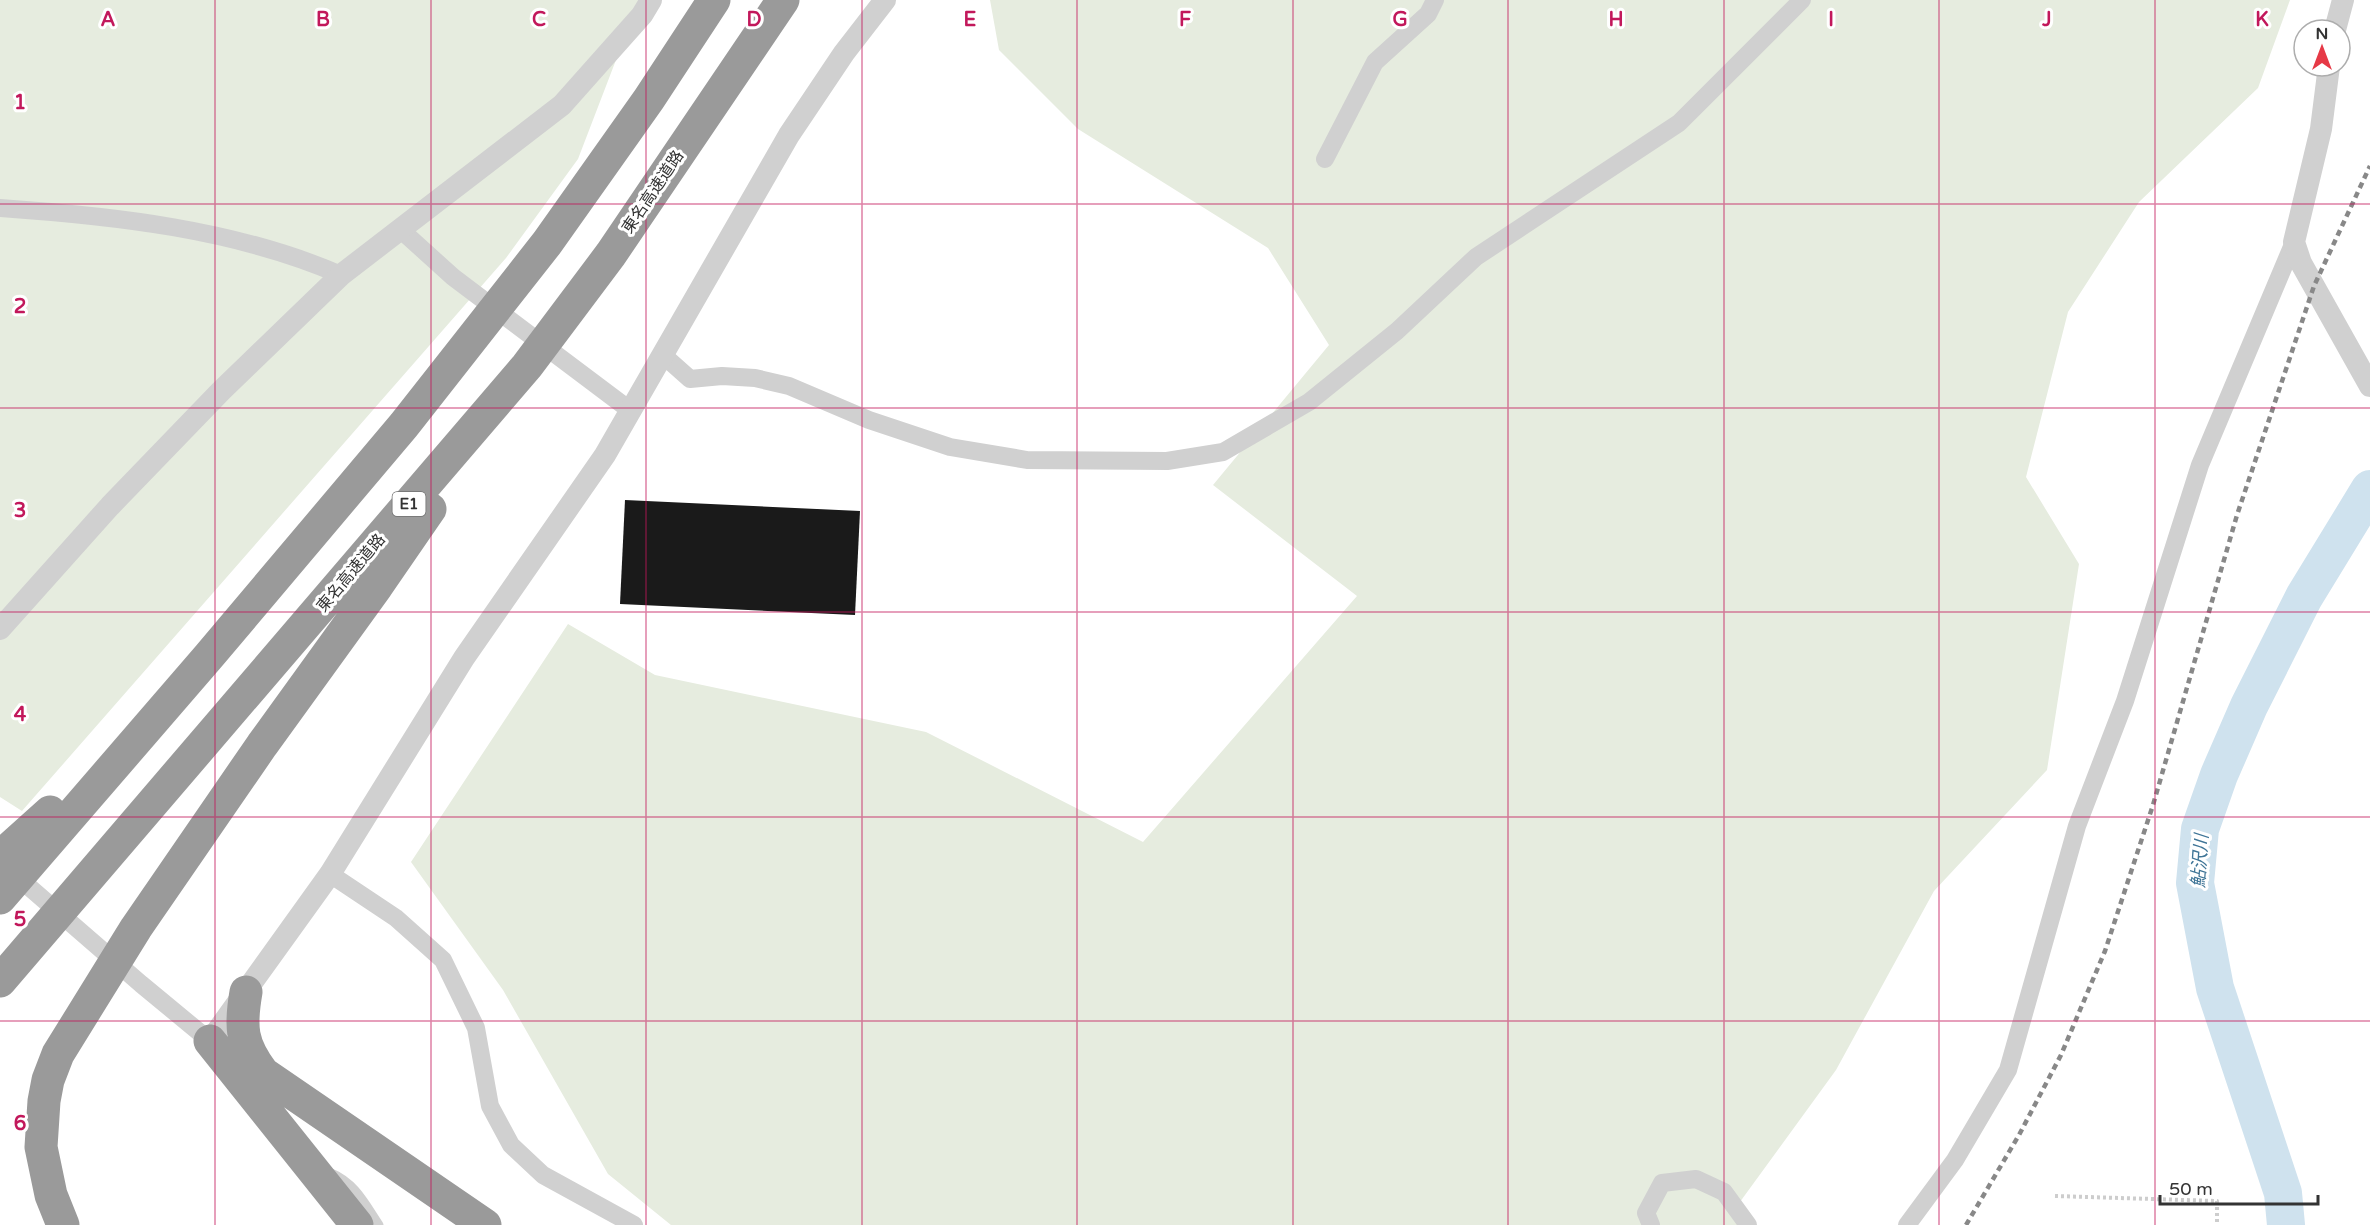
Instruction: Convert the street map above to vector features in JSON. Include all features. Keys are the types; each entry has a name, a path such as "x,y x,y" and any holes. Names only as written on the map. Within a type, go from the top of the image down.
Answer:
{"highway":[{"path":"0,898 405,425 547,243 649,99 714,0"},
{"name":"東名高速道路","path":"0,981 527,366 611,254 783,0"},
{"path":"63,1225 51,1195 41,1147 44,1101 48,1080 58,1054 142,919 262,745 377,586 527,366"},
{"path":"0,859 209,656"},
{"path":"246,992 242,1030 252,1059 263,1073 482,1224"},
{"path":"210,1041 357,1225"}],"street":[{"path":"0,629 110,506 213,399 341,274 562,105 642,15 651,0"},
{"path":"0,859 141,984 210,1041 330,874 464,658 605,455 789,135 844,54 885,0"},
{"path":"1325,159 1374,62 1428,14 1435,0"},
{"path":"663,355 690,379 733,376 755,378 789,386 869,420 950,447 1027,460 1167,461 1223,452 1309,402 1397,331 1476,257 1679,123 1802,0"},
{"path":"2338,18 2343,0"},
{"path":"1907,1225 1955,1160 2008,1070 2077,826 2125,701 2200,465 2294,242 2321,129 2327,78"},
{"path":"0,208 108,218 238,239 302,257 341,274"},
{"path":"401,230 453,277 631,411"},
{"path":"2294,242 2301,263 2370,387"},
{"path":"330,874 396,918 443,960 476,1028 490,1106 511,1145 543,1175 634,1225"},
{"path":"1651,1225 1646,1213 1662,1183 1696,1179 1724,1192 1748,1225"}],"lane":[{"path":"316,1172 341,1178 356,1189 379,1225"}],"path":[{"path":"2055,1196 2217,1201 2217,1225"}],"shaded area":[{"path":"0,0 639,0 578,159 506,258 22,811 0,797"},
{"path":"990,0 2290,0 2258,88 2139,202 2068,312 2026,477 2079,564 2047,770 1934,891 1836,1070 1737,1206 1737,1225 671,1225 608,1174 503,990 411,862 568,624 655,675 926,732 1143,842 1357,596 1213,485 1329,345 1268,248 1078,129 999,50"}],"building":[{"path":"625,500 860,511 855,615 620,604"}],"waterway":[{"name":"鮎沢川","path":"2286,1225 2283,1193 2215,988 2195,883 2200,829 2219,775 2249,706 2304,597 2370,489"}],"railway":[{"path":"1966,1225 2019,1135 2061,1055 2105,951 2153,805 2237,515 2314,286 2370,166"}]}
